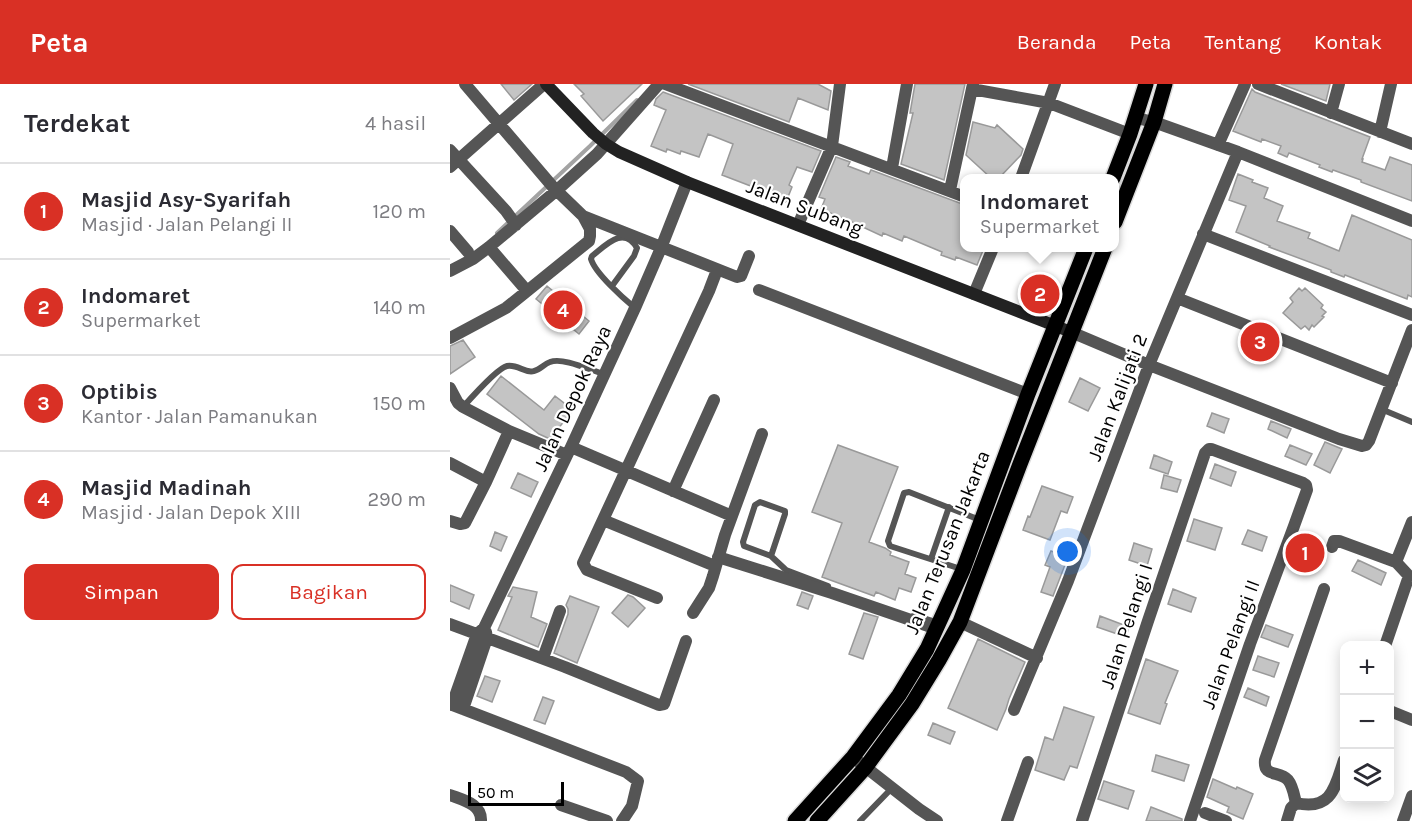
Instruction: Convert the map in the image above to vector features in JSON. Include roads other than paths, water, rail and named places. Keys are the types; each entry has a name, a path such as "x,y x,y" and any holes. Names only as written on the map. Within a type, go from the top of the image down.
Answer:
{"main road":[{"path":"1115,174 1146,84"},
{"path":"1119,212 1154,122 1165,84"},
{"name":"Jalan Terusan Jakarta","path":"795,821 853,757 899,695 927,649 934,626 963,570 1028,394 1084,252"},
{"name":"Jalan Terusan Jakarta","path":"818,821 865,768 912,704 960,622 1103,252"}],"street":[{"path":"450,338 506,308 589,241 590,236 590,229 583,216 552,186 465,84"},
{"path":"455,164 545,84"},
{"name":"Jalan Subang","path":"545,84 600,140 619,152 687,182 1071,332"},
{"path":"665,84 960,195"},
{"path":"798,225 832,146 839,84"},
{"path":"892,168 908,84"},
{"path":"1022,174 1055,84"},
{"path":"1218,145 1245,84"},
{"path":"1258,84 1412,144"},
{"path":"1331,113 1339,84"},
{"path":"1380,132 1391,84"},
{"path":"950,190 972,87 1049,103 1130,134"},
{"path":"450,272 489,247 512,218 552,186 650,88"},
{"path":"1136,118 1154,122 1238,152 1412,221"},
{"path":"450,150 455,164 512,218"},
{"name":"Jalan Kalijati 2","path":"1014,710 1068,581 1149,365 1238,152"},
{"name":"Jalan Depok Raya","path":"455,706 483,633 605,375 661,248 687,182"},
{"path":"583,216 739,278 749,256"},
{"path":"450,231 468,252"},
{"path":"1203,234 1412,315"},
{"path":"489,247 527,291"},
{"path":"974,294 991,252"},
{"path":"657,598 587,570 584,560 717,270"},
{"path":"759,290 1028,394"},
{"path":"1177,298 1392,383"},
{"path":"1071,332 1149,365 1362,446 1369,441 1412,330"},
{"path":"450,388 458,403 463,407 509,431 625,471 732,516"},
{"path":"673,491 714,400"},
{"path":"450,521 463,524 467,520 509,431"},
{"path":"693,613 709,588 762,434"},
{"name":"Jalan Pelangi I","path":"1082,821 1205,453 1209,449 1213,450"},
{"name":"Jalan Pelangi II","path":"1190,821 1250,644 1307,490 1303,483 1213,450"},
{"path":"450,463 486,482"},
{"path":"603,520 717,562 934,626"},
{"path":"1396,562 1412,522"},
{"path":"1332,547 1334,542 1339,541 1396,562 1411,576 1387,641"},
{"path":"1296,802 1288,780 1267,770 1264,766 1324,589"},
{"path":"543,658 560,611"},
{"path":"960,622 1037,658"},
{"path":"450,624 483,633 662,705 687,640"},
{"path":"455,706 626,772 638,781 632,806 622,821"},
{"path":"1394,713 1412,720"},
{"path":"853,757 937,821"},
{"path":"1007,821 1028,762"},
{"path":"1296,802 1307,805 1327,800 1334,790 1340,772"},
{"path":"450,795 476,807 482,816 482,821"},
{"path":"1403,821 1412,796"},
{"path":"1287,821 1291,808 1296,802"},
{"path":"561,805 607,821"},
{"path":"1205,813 1226,821"}],"lane":[{"path":"612,286 634,256 637,248 625,238 613,239 591,259 612,286 635,308"},
{"path":"463,407 506,366 517,366 530,372 552,361 566,362 605,375"},
{"path":"1381,409 1412,422"},
{"path":"963,570 890,546 888,541 904,493 909,492 981,520"},
{"path":"771,556 785,511 760,502 755,505 743,542 744,546 771,556 786,570 934,626"},
{"path":"931,559 949,507"},
{"path":"860,821 892,787"}],"waterway":[{"path":"497,233 637,100"}],"place":[{"name":"Indomaret","path":"1040,294"},
{"name":"Masjid Madinah","path":"563,310"},
{"name":"Optibis","path":"1260,342"},
{"name":"Masjid Asy-Syarifah","path":"1305,553"}]}
